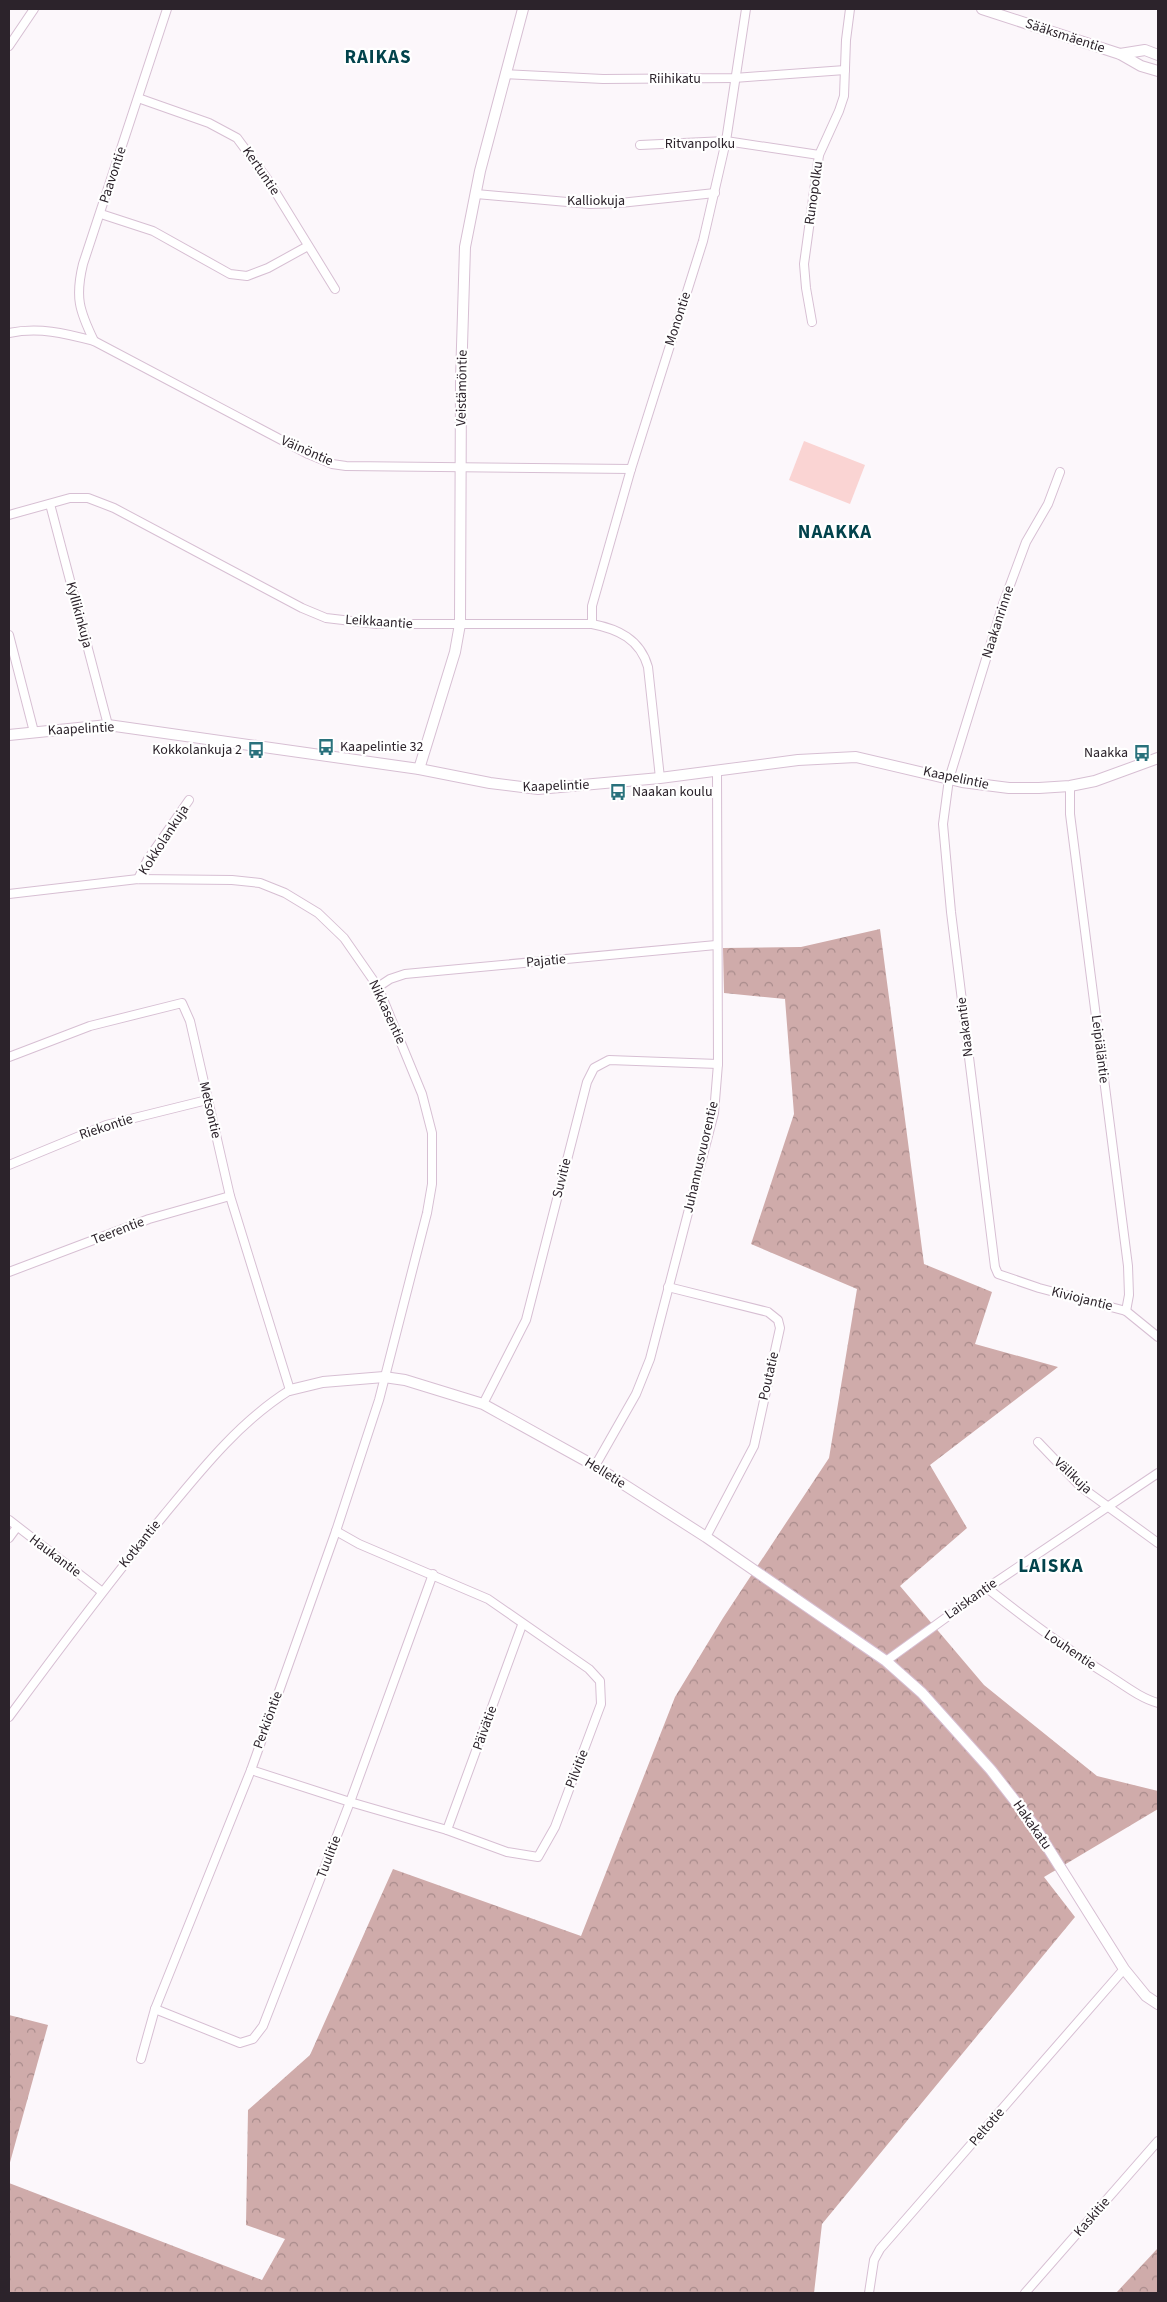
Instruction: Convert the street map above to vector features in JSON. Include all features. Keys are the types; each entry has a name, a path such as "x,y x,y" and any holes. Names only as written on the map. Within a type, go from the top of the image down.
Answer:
{"street":[{"path":"9,46 34,9"},
{"name":"Paavontie","path":"94,341 84,321 78,286 167,9"},
{"name":"Veistämöntie","path":"419,768 455,652 460,624 461,379 465,247 505,74 523,9"},
{"name":"Monontie","path":"592,624 592,606 631,469 703,241 726,141 734,78 746,9"},
{"name":"Runopolku","path":"812,322 804,264 819,155 840,112 844,96 850,9"},
{"name":"Sääksmäentie","path":"982,9 1120,54 1141,66 1158,71"},
{"name":"Sääksmäentie","path":"1120,54 1145,50 1158,54"},
{"name":"Riihikatu","path":"505,74 603,79 734,78 845,70"},
{"name":"Kertuntie","path":"138,98 209,123 237,138 268,180 335,289"},
{"name":"Ritvanpolku","path":"640,145 726,141 819,155"},
{"name":"Kalliokuja","path":"476,194 590,204 620,203 715,193"},
{"path":"101,214 153,231 230,274 247,276 268,268 308,246"},
{"name":"Väinöntie","path":"9,333 29,329 58,331 94,341 308,454 332,464 346,466 631,469"},
{"name":"Naakanrinne","path":"949,779 1003,604 1026,542 1048,504 1060,472"},
{"name":"Leikkaantie","path":"9,515 70,498 88,498 114,508 302,608 326,618 377,624 592,624 614,628 632,640 645,655 648,667 660,778"},
{"name":"Kyllikinkuja","path":"50,504 108,725"},
{"path":"9,636 34,732"},
{"name":"Kaapelintie","path":"9,735 108,725 419,768 490,783 538,789 660,778 798,760 856,757 949,779 1009,788 1070,786 1095,781 1158,760"},
{"name":"Juhannusvuorentie","path":"595,1466 636,1394 650,1359 714,1113 718,1064 716,945 718,771"},
{"name":"Naakantie","path":"949,779 943,824 951,912 988,1216 995,1267 998,1274"},
{"name":"Leipiäläntie","path":"1070,786 1070,814 1128,1266 1129,1295 1126,1311"},
{"name":"Kokkolankuja","path":"138,879 148,858 189,800"},
{"name":"Nikkasentie","path":"9,894 138,879 232,880 260,883 285,893 318,913 344,938 378,987 422,1094 432,1133 432,1184 427,1213 384,1378"},
{"name":"Pajatie","path":"378,987 390,979 405,974 716,945"},
{"name":"Metsontie","path":"9,1057 90,1026 182,1003 190,1021 230,1196 290,1390"},
{"name":"Suvitie","path":"483,1404 526,1320 587,1082 594,1068 609,1060 718,1064"},
{"name":"Riekontie","path":"9,1165 106,1125 207,1100"},
{"name":"Teerentie","path":"9,1272 149,1218 230,1196"},
{"name":"Kiviojantie","path":"998,1274 1039,1288 1126,1311 1158,1337"},
{"name":"Poutatie","path":"668,1287 768,1312 778,1320 780,1328 754,1446 706,1537"},
{"name":"Helletie","path":"290,1390 323,1382 384,1378 405,1380 483,1404 595,1466 706,1537 886,1661"},
{"name":"Perkiöntie","path":"141,2059 155,2009 250,1770 336,1531 379,1400 384,1378"},
{"name":"Kotkantie","path":"9,1717 101,1591 183,1492 238,1431 269,1403 290,1390"},
{"name":"Välikuja","path":"1038,1442 1081,1487 1110,1506 1158,1543"},
{"name":"Laiskantie","path":"886,1661 987,1588 1158,1473"},
{"name":"Haukantie","path":"9,1520 101,1591"},
{"path":"9,1538 17,1527"},
{"name":"Pilvitie","path":"250,1770 447,1830 507,1852 538,1857 555,1827 601,1704 600,1681 589,1669 522,1625 488,1599 359,1544 336,1531"},
{"name":"Tuulitie","path":"155,2009 240,2043 254,2038 263,2026 350,1802 433,1574"},
{"name":"Louhentie","path":"987,1588 1038,1629 1090,1664 1132,1690 1158,1703"},
{"name":"Päivätie","path":"447,1830 522,1625"},
{"name":"Hakakatu","path":"886,1661 922,1693 991,1770 1014,1799 1033,1824 1124,1969 1146,1996 1158,2004"},
{"name":"Peltotie","path":"869,2293 874,2260 880,2249 1124,1969"},
{"name":"Kaskitie","path":"1025,2293 1158,2141"}],"green space":[{"path":"880,929 924,1264 992,1292 975,1344 1058,1367 930,1465 967,1528 900,1586 984,1685 1097,1776 1158,1791 1158,1809 1044,1877 1075,1917 822,2224 814,2293 9,2293 9,2183 262,2280 285,2239 246,2225 248,2110 310,2055 393,1869 581,1936 675,1697 723,1618 829,1458 857,1289 751,1244 794,1114 785,999 724,993 723,948 801,947"},
{"path":"9,2015 48,2025 9,2166"},
{"path":"1158,2248 1158,2293 1116,2293"}],"shaded area":[{"path":"804,441 865,465 850,504 789,480"}],"place":[{"name":"Kaapelintie 32","path":"326,747"},
{"name":"Kokkolankuja 2","path":"256,750"},
{"name":"Naakka","path":"1142,753"},
{"name":"Naakan koulu","path":"618,792"}],"district":[{"name":"RAIKAS","path":"378,57"},
{"name":"NAAKKA","path":"835,532"},
{"name":"LAISKA","path":"1051,1566"}]}
